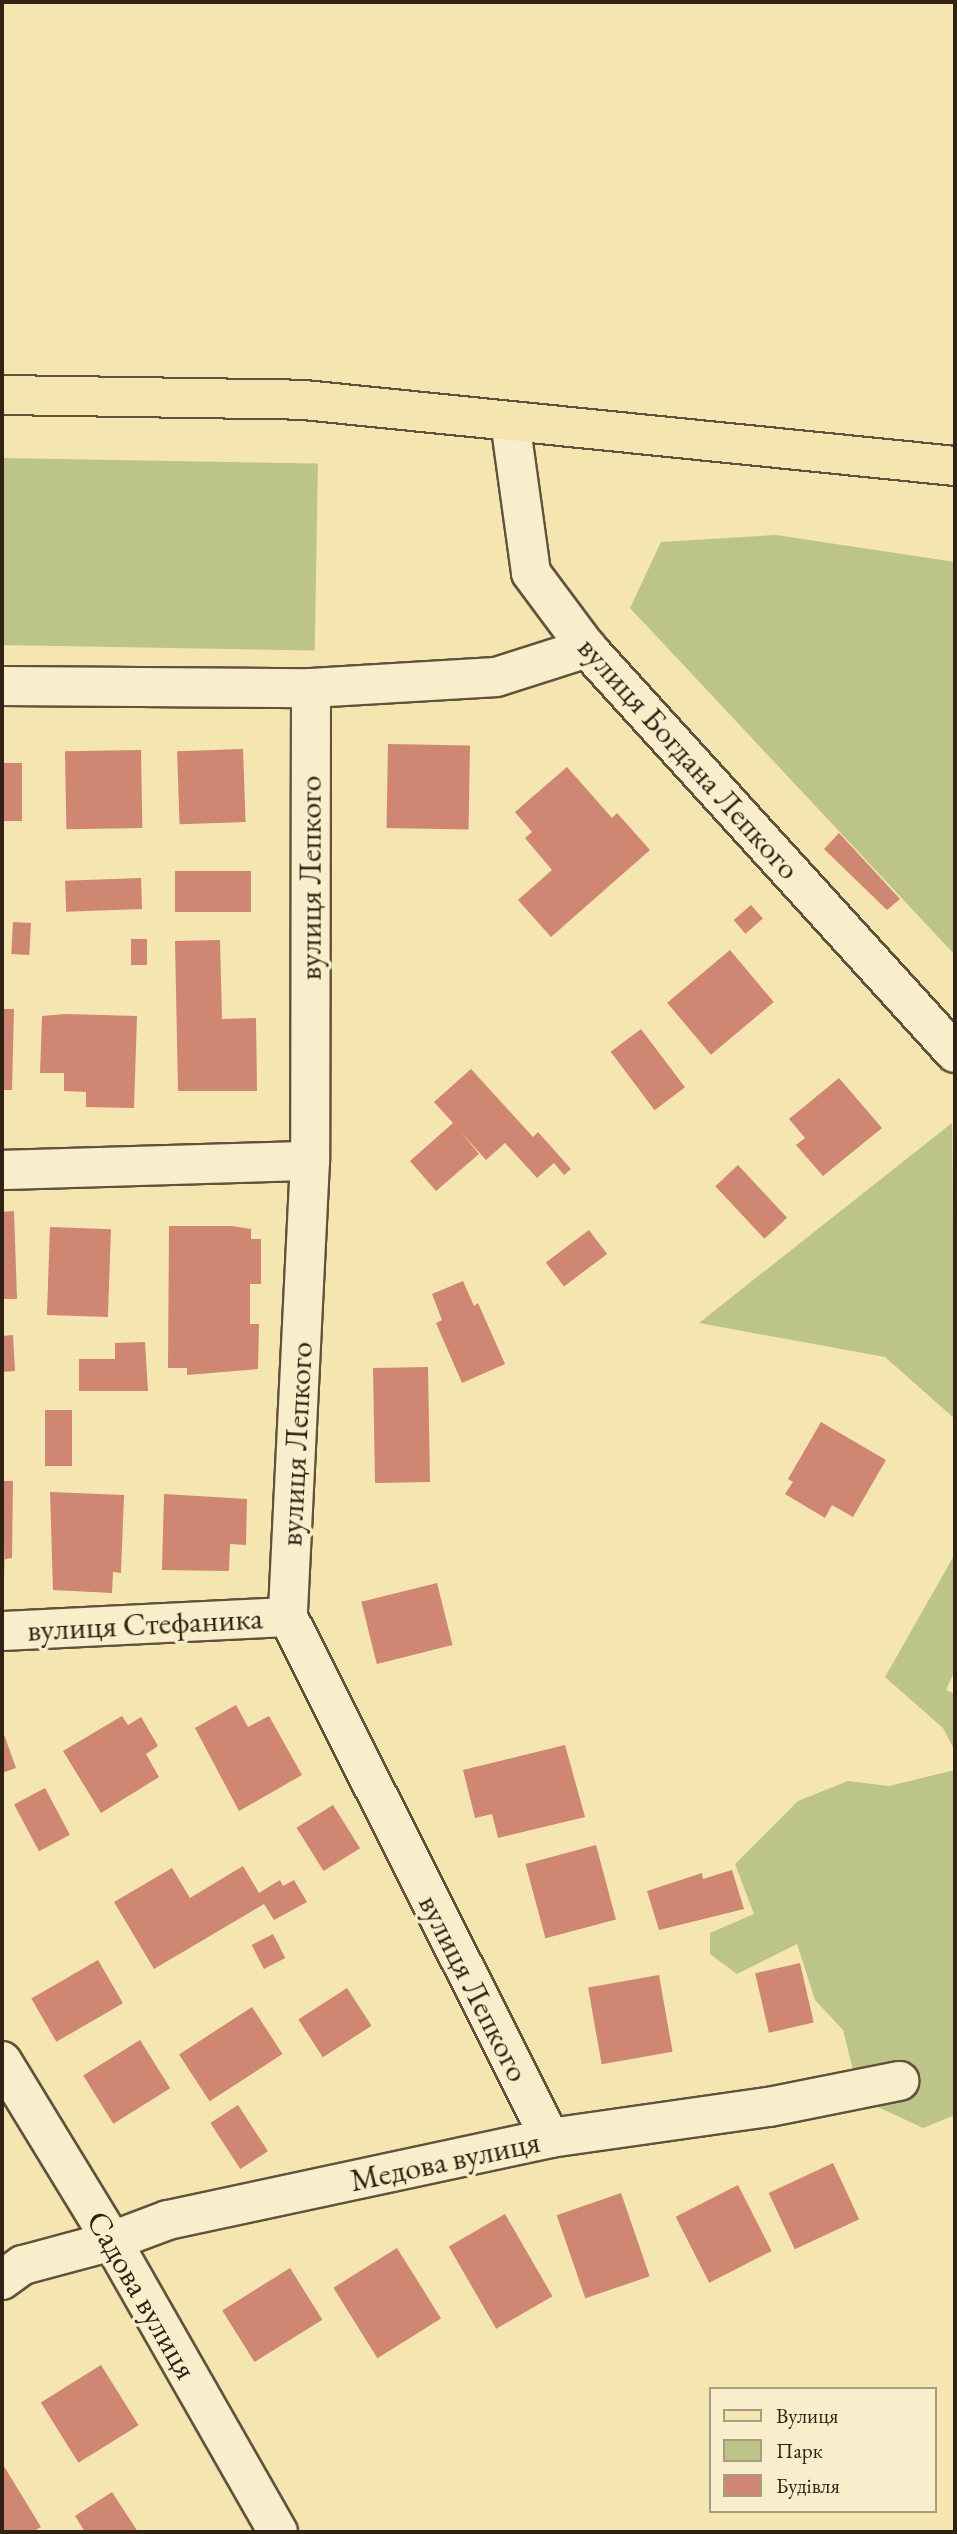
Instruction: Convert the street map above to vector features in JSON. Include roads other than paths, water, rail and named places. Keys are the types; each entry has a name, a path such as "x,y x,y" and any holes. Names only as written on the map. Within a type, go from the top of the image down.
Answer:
{"main road":[{"path":"2,395 304,400 955,466"}],"street":[{"name":"вулиця Богдана Лепкого","path":"510,421 531,573 587,648 955,1053"},
{"path":"2,686 311,688 496,677 587,648"},
{"name":"вулиця Лепкого","path":"311,688 310,1161 288,1617 550,2138"},
{"path":"2,1170 310,1161"},
{"name":"вулиця Стефаника","path":"2,1631 288,1617"},
{"name":"Садова вулиця","path":"2,2061 112,2241 278,2532"},
{"name":"Медова вулиця","path":"2,2280 23,2265 112,2241 168,2220 550,2138 769,2107 899,2081"}]}
